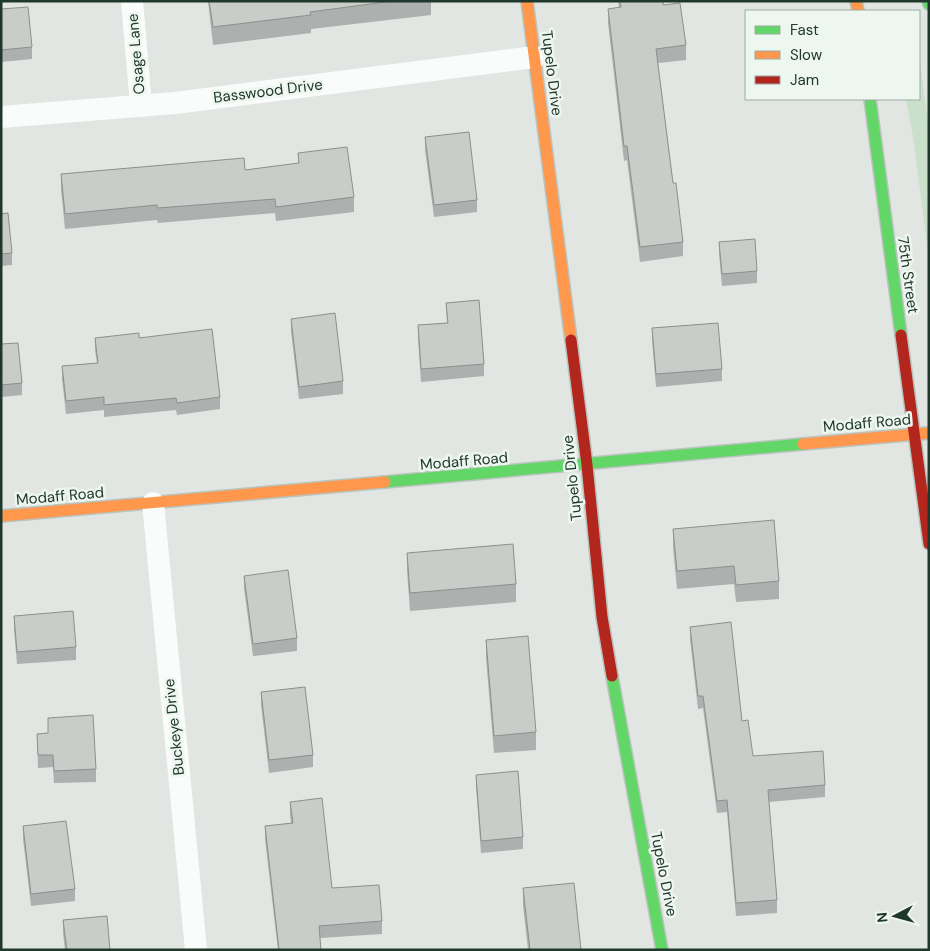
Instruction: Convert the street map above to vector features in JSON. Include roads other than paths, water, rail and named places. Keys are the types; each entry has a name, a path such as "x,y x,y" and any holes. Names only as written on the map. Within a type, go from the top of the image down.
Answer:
{"street":[{"name":"Osage Lane","path":"132,1 141,106"},
{"name":"Tupelo Drive","path":"527,1 587,465 607,646 662,950"},
{"name":"Basswood Drive","path":"1,117 141,106 535,57"},
{"name":"75th Street","path":"870,100 929,544"},
{"name":"Modaff Road","path":"1,516 929,433"},
{"name":"Buckeye Drive","path":"153,503 196,950"}]}
